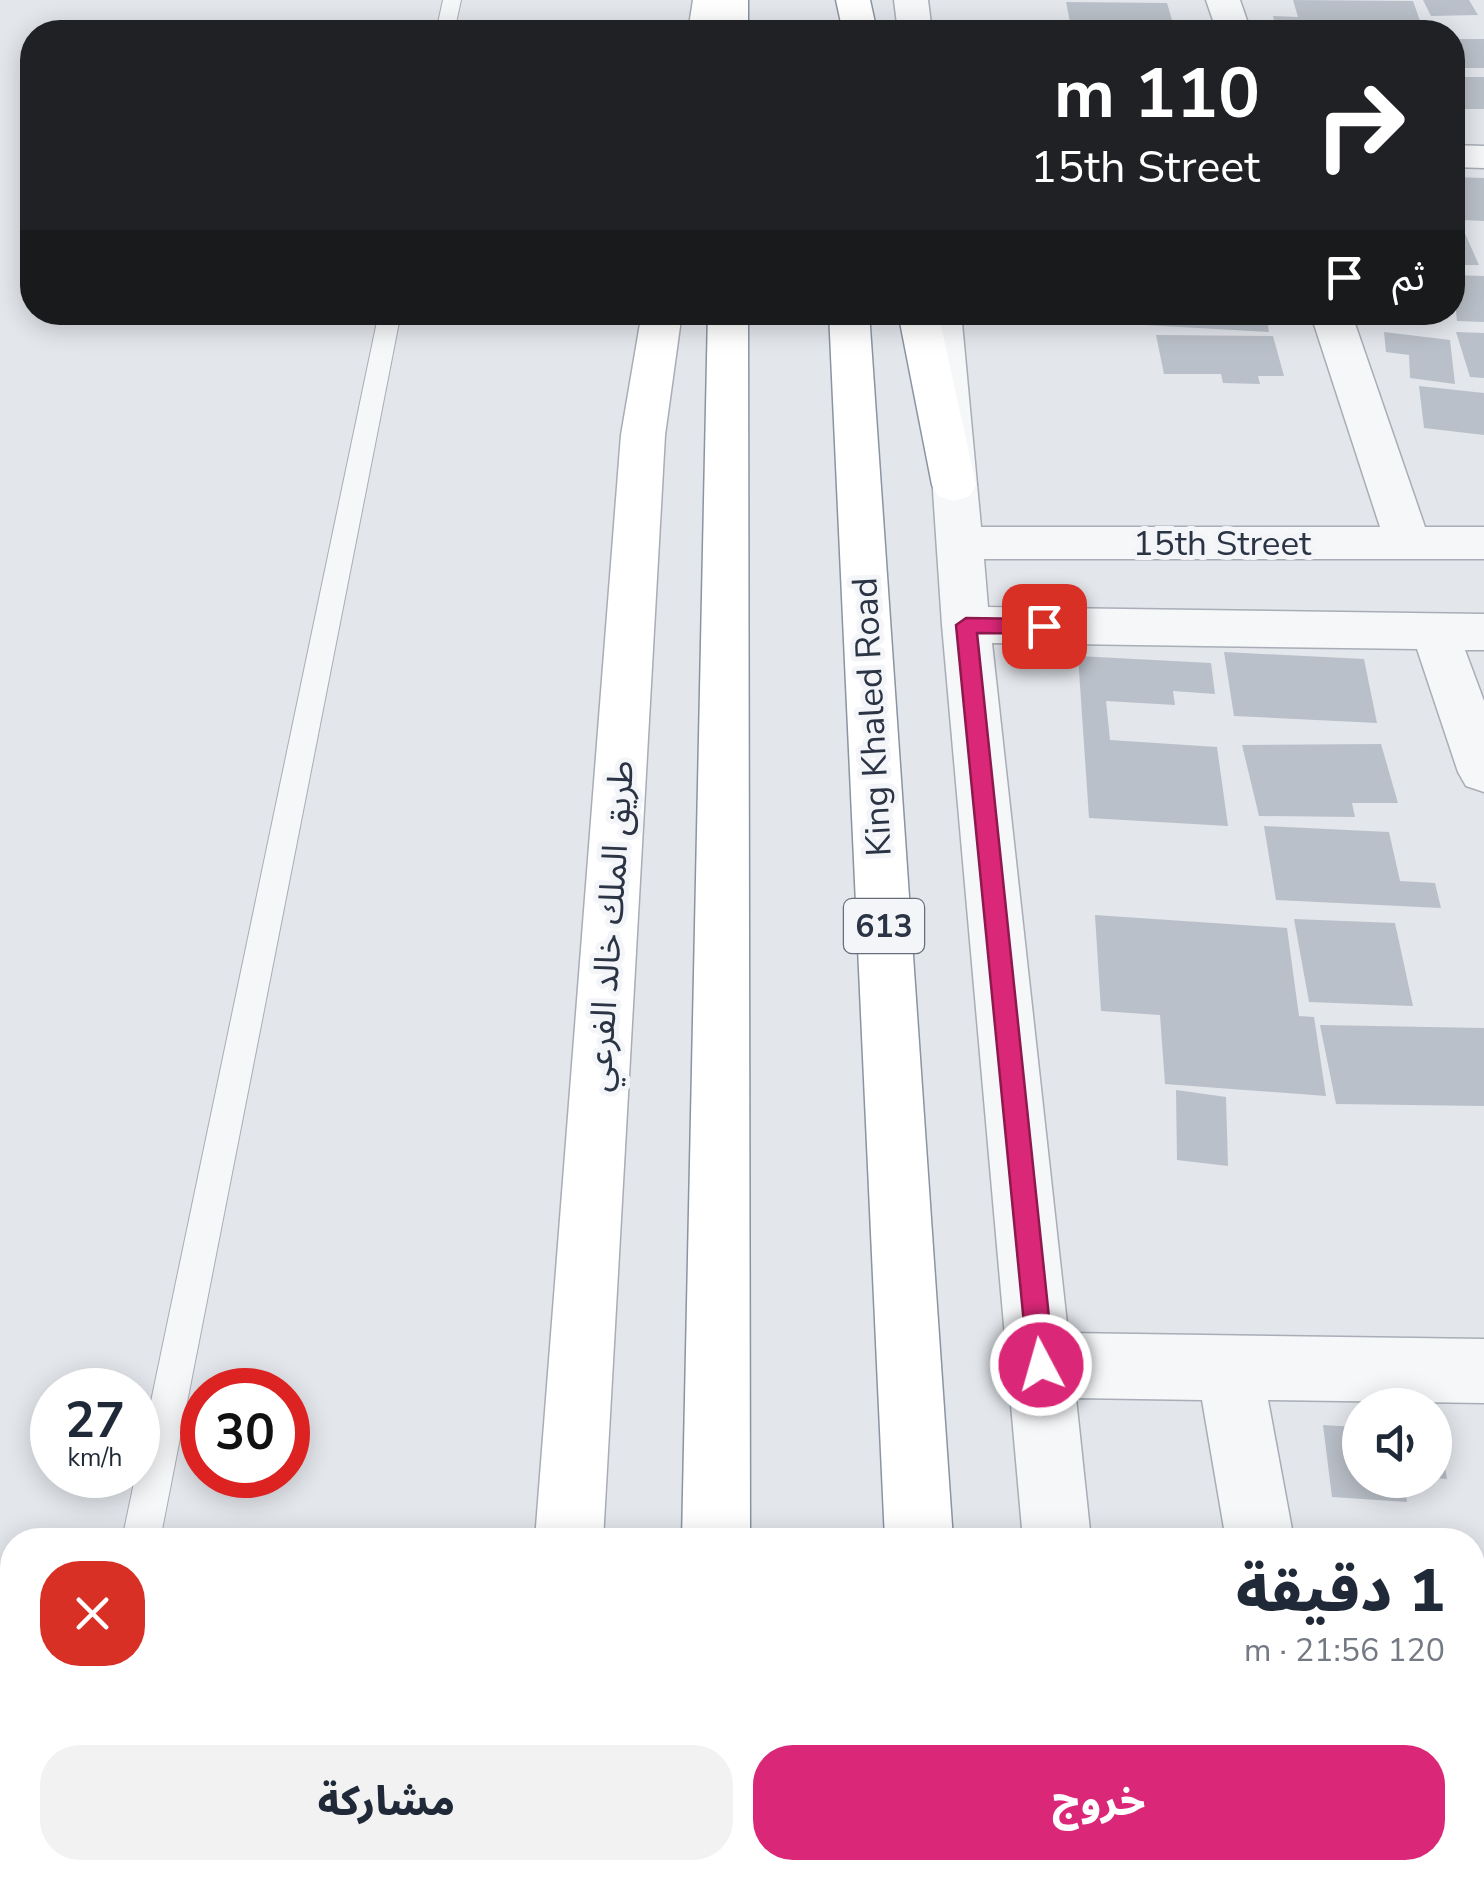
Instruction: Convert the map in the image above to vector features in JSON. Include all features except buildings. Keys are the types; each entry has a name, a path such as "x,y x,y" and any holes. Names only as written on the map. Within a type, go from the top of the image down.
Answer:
{"main road":[{"name":"طريق الملك خالد الفرعي","path":"570,1528 643,436 660,325"},
{"path":"716,1528 728,325"},
{"name":"King Khaled Road","path":"850,325 917,1528"},
{"path":"921,325 954,484"}],"street":[{"path":"942,325 966,625 1056,1528"},
{"path":"1334,325 1408,543"},
{"name":"15th Street","path":"960,543 1484,543"},
{"path":"966,625 1484,632"},
{"path":"1435,632 1484,772"},
{"path":"1041,1365 1484,1370"},
{"path":"1228,1368 1258,1528"}],"lane":[{"path":"143,1528 387,325"}],"route":[{"path":"1041,1365 966,625 1044,626"}]}
